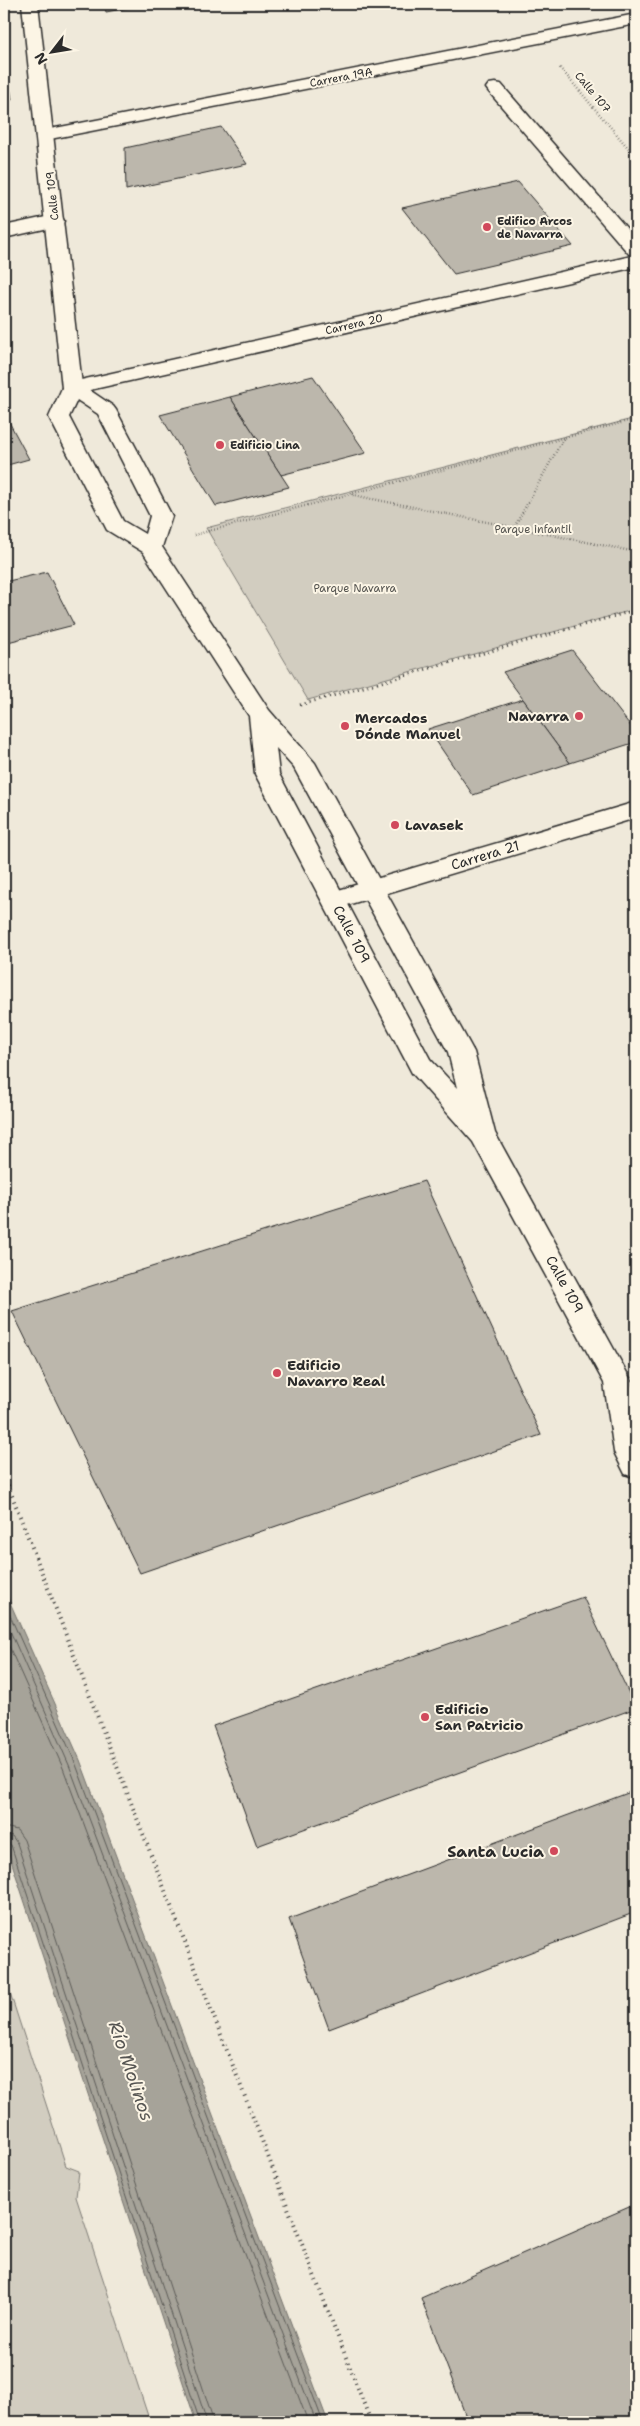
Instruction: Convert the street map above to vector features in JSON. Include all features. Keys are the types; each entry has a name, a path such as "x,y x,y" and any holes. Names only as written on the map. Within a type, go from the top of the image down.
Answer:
{"street":[{"name":"Calle 109","path":"30,4 72,388 59,417 115,525 151,547 261,716 303,763 461,1052 482,1134"},
{"name":"Carrera 19A","path":"45,135 636,19"},
{"path":"495,88 636,250"},
{"path":"4,232 55,221"},
{"name":"Carrera 20","path":"72,388 636,261"},
{"path":"72,388 106,410 161,516 151,547"},
{"name":"Calle 109","path":"261,716 267,774 421,1066 482,1134 627,1390 629,1452 636,1465"},
{"name":"Carrera 21","path":"334,900 636,810"}],"path":[{"name":"Calle 107","path":"536,39 636,157"},
{"path":"151,547 636,419"},
{"path":"515,526 563,439"},
{"path":"351,494 636,552"},
{"path":"261,716 636,610"},
{"path":"4,1475 371,2422"}],"green space":[{"name":"Parque Navarra","path":"636,418 636,609 308,700 206,528"},
{"path":"4,1974 66,2166 79,2171 76,2197 150,2422 4,2422"}],"water":[{"name":"Río Molinos","path":"4,1589 80,1760 328,2422 196,2422 4,1839"}],"building":[{"path":"104,4 149,4 106,12"},
{"path":"4,61 6,61 12,100 4,101"},
{"path":"221,127 247,164 126,190 125,148"},
{"name":"Edifico Arcos de Navarra","path":"518,182 573,246 454,274 402,208"},
{"path":"313,376 366,453 281,475 230,397"},
{"name":"Edificio Lina","path":"230,397 289,487 216,506 160,415"},
{"path":"9,422 29,459 4,466 4,423"},
{"path":"47,572 74,625 4,643 4,582"},
{"name":"Navarra","path":"572,650 636,733 636,742 570,763 503,672"},
{"path":"523,699 570,763 473,795 428,729"},
{"name":"Edificio Navarro Real","path":"424,1181 541,1435 140,1573 12,1311"},
{"name":"Edificio San Patricio","path":"583,1597 636,1708 257,1846 213,1726"},
{"name":"Santa Lucia","path":"636,1790 636,1912 329,2029 289,1919"},
{"path":"636,2204 636,2422 468,2422 421,2298"}],"place":[{"name":"Edifico Arcos de Navarra","path":"487,227"},
{"name":"Edificio Lina","path":"220,445"},
{"name":"Navarra","path":"579,716"},
{"name":"Mercados Dónde Manuel","path":"345,726"},
{"name":"Lavasek","path":"395,825"},
{"name":"Edificio Navarro Real","path":"277,1373"},
{"name":"Edificio San Patricio","path":"425,1717"},
{"name":"Santa Lucia","path":"554,1851"}],"park label":[{"name":"Parque infantil","path":"533,529"}]}
